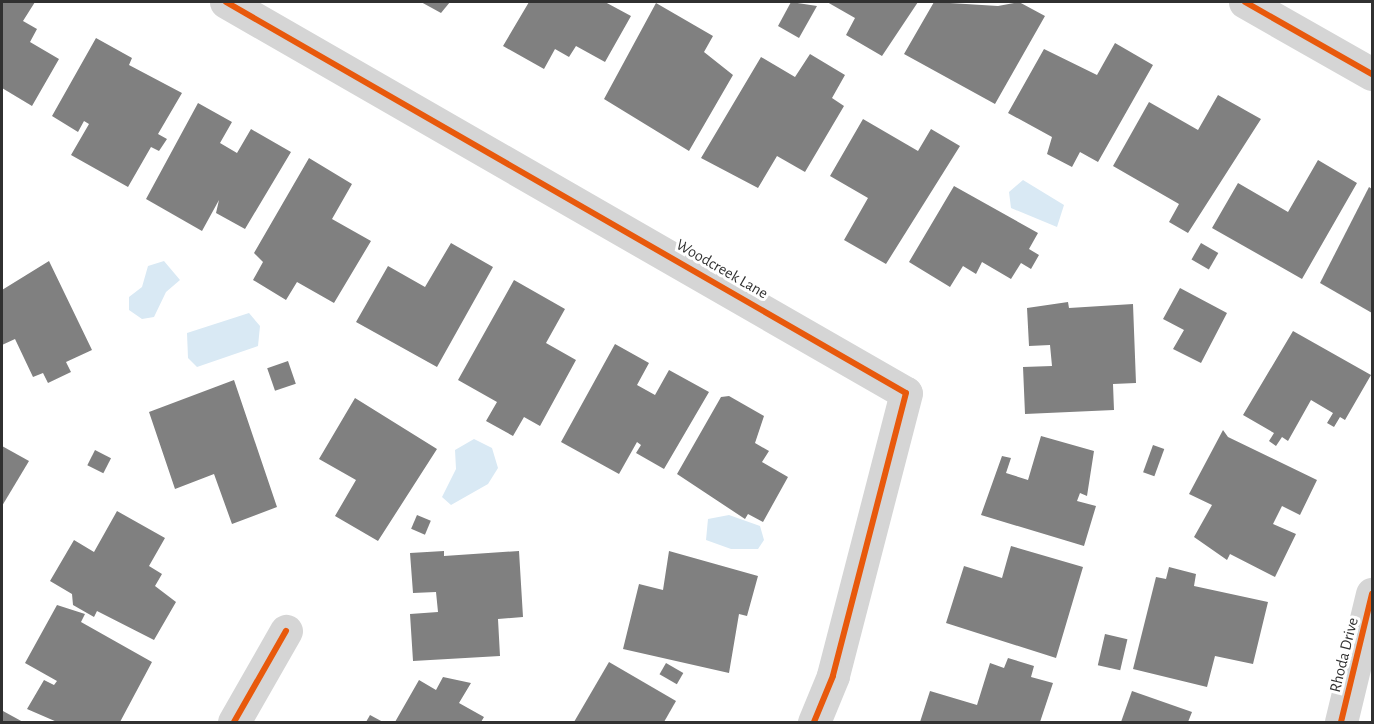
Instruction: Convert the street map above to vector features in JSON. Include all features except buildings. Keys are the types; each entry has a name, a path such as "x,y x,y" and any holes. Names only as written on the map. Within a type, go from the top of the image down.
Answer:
{"street":[{"name":"Woodcreek Lane","path":"226,2 906,393 833,676 814,723"},
{"path":"1245,2 1372,74"},
{"name":"Rhoda Drive","path":"1341,723 1372,594"},
{"path":"234,723 286,631"}],"shaded area":[{"path":"1023,180 1064,205 1057,227 1011,208 1009,192"},
{"path":"164,261 180,280 166,292 154,317 142,319 129,310 129,297 142,287 148,266"},
{"path":"249,313 260,326 258,346 197,367 188,358 187,333"},
{"path":"474,439 492,448 498,468 488,484 451,505 442,497 456,469 455,450"},
{"path":"729,515 760,526 764,540 758,549 731,549 706,540 708,519"}],"cycle path":[{"path":"226,2 906,393 833,676 814,722"},
{"path":"1245,2 1372,74"},
{"path":"1341,722 1372,594"},
{"path":"234,722 286,631"}]}
